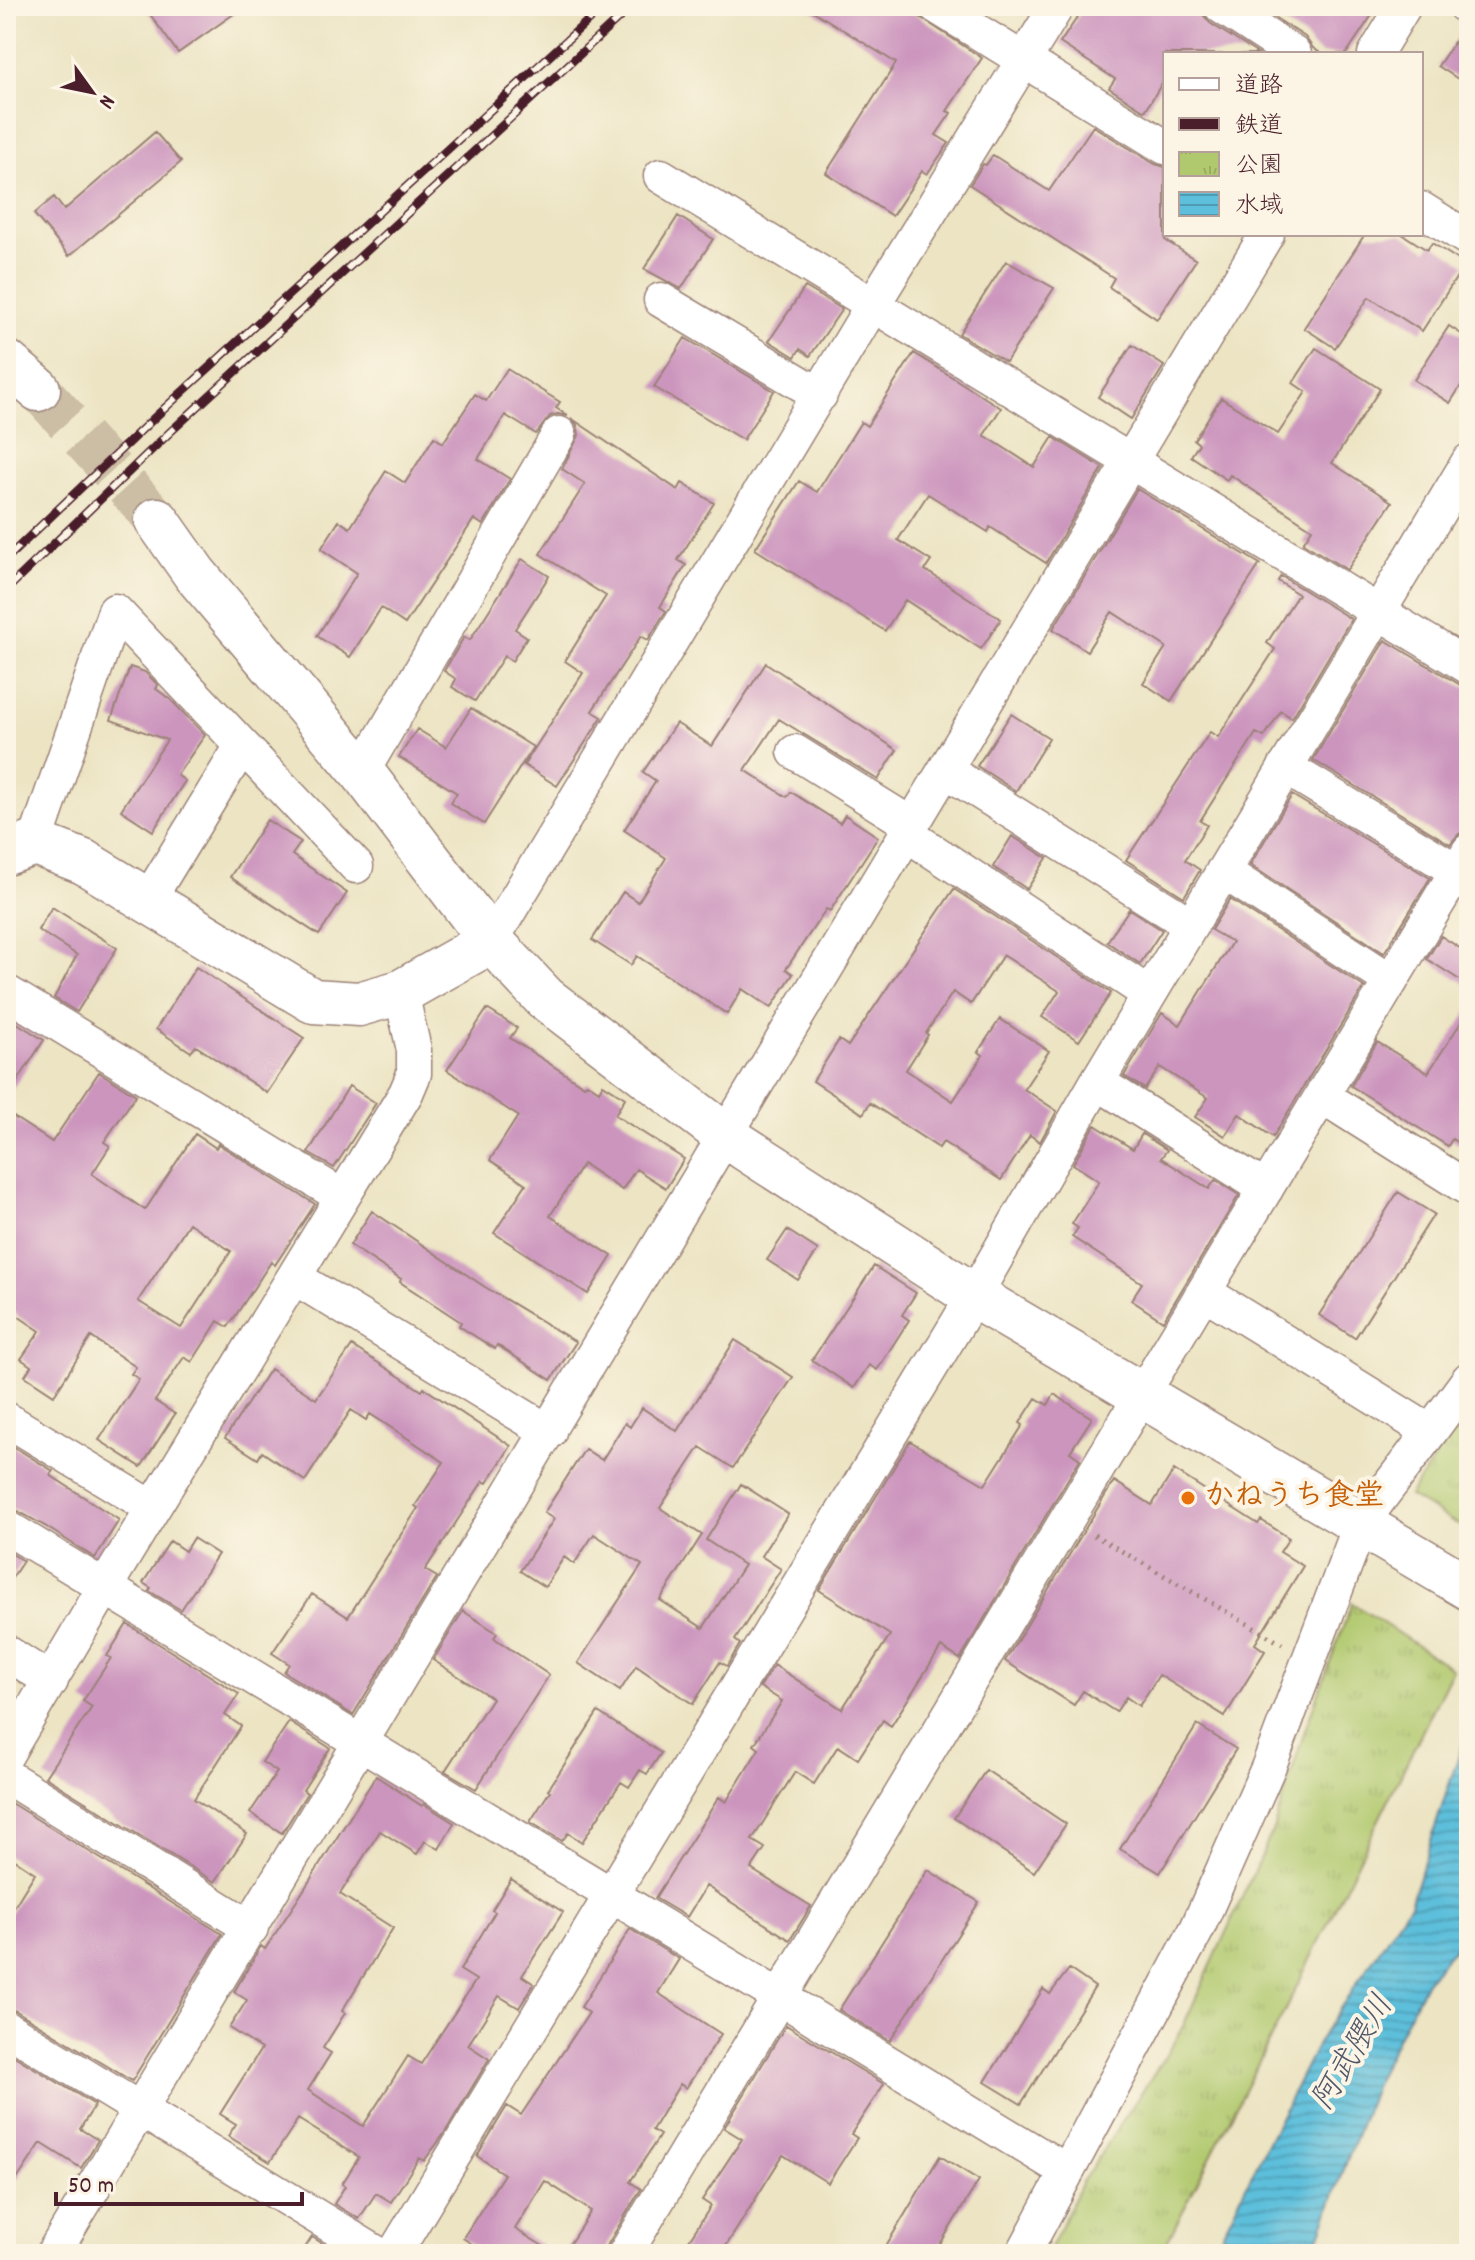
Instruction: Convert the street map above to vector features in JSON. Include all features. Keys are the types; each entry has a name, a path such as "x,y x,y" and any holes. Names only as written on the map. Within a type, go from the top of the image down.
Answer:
{"street":[{"path":"936,6 1163,146"},
{"path":"356,866 115,611 20,848 84,862 313,1001 359,1004 401,992 491,941 872,306 1057,6"},
{"path":"1221,6 1291,52"},
{"path":"1376,52 1404,6"},
{"path":"661,176 1377,614 1469,667"},
{"path":"1423,210 1469,239"},
{"path":"53,2254 1266,236"},
{"path":"661,300 820,395"},
{"path":"362,772 559,434"},
{"path":"394,2254 974,1296 1149,994 1469,461"},
{"path":"157,520 195,574 362,772 491,941 545,998 726,1136 974,1296 1469,1588"},
{"path":"148,900 242,746"},
{"path":"795,752 1149,994"},
{"path":"625,2254 1463,861 1285,767"},
{"path":"945,770 1191,925"},
{"path":"1223,871 1391,981"},
{"path":"6,992 341,1196"},
{"path":"6,1755 406,1093 414,1074 414,1050 401,992"},
{"path":"1097,1082 1266,1189"},
{"path":"1322,1096 1469,1189"},
{"path":"294,1277 549,1432"},
{"path":"1204,1292 1430,1432"},
{"path":"1023,2254 1197,1929 1374,1531 1430,1432 1469,1379"},
{"path":"6,1419 153,1508"},
{"path":"6,1527 1066,2171"},
{"path":"6,1652 51,1681"},
{"path":"6,1776 251,1928"},
{"path":"6,2028 378,2254"}],"path":[{"path":"1067,1519 1291,1650"}],"green space":[{"path":"1469,1407 1469,1531 1409,1496"},
{"path":"1352,1603 1453,1669 1161,2254 1047,2254 1081,2184 1178,2037 1273,1830 1306,1727"}],"water":[{"name":"阿武隈川","path":"1469,1724 1469,1931 1426,1981 1378,2076 1313,2254 1212,2254 1319,2040 1410,1904"}],"building":[{"path":"144,6 245,6 178,53"},
{"path":"805,6 903,6 982,58 947,111 951,113 936,135 949,143 927,174 922,171 892,216 826,173 896,63"},
{"path":"1085,6 1196,6 1210,23 1255,52 1163,52 1163,81 1145,111 1109,88 1115,79 1060,43"},
{"path":"1257,6 1378,6 1347,52 1319,52 1305,37"},
{"path":"1464,27 1469,28 1469,86 1438,66"},
{"path":"1093,126 1163,166 1163,236 1196,260 1157,319 1109,287 1114,278 970,185 983,164 986,165 993,155 1049,191"},
{"path":"155,132 181,162 69,256 34,214 54,197 64,210"},
{"path":"678,216 713,239 681,289 644,269"},
{"path":"1364,236 1405,236 1427,250 1432,243 1465,264 1422,331 1369,297 1335,348 1304,328"},
{"path":"1006,261 1054,288 1006,362 959,334"},
{"path":"805,287 842,309 810,356 800,349 795,357 769,341"},
{"path":"1449,326 1469,339 1469,373 1450,403 1414,380"},
{"path":"685,338 774,391 743,440 654,387"},
{"path":"1132,345 1164,366 1131,419 1098,397"},
{"path":"1316,348 1380,389 1332,463 1392,502 1347,570 1303,543 1312,529 1230,475 1227,480 1191,456 1199,444 1194,440 1221,398 1278,434 1306,392 1293,383"},
{"path":"914,353 1001,408 984,435 1034,467 1053,437 1103,468 1046,563 990,527 988,532 928,494 898,540 931,561 925,570 1001,619 981,649 905,600 885,631 755,549 799,481 817,492 861,422 867,426"},
{"path":"507,369 560,402 556,408 568,416 550,416 536,434 505,415 478,459 510,479 483,525 474,519 405,624 381,608 350,657 317,636 357,573 321,549 339,521 350,528 386,471 405,483 434,437 443,443 475,394 486,401"},
{"path":"571,418 678,490 682,483 714,503 678,560 686,565 660,607 666,611 648,640 641,636 592,711 602,717 557,786 524,765 583,673 565,661 606,596 540,554 585,484 562,469 579,435 577,425"},
{"path":"1137,489 1260,564 1171,701 1143,683 1166,647 1112,612 1087,651 1053,629"},
{"path":"522,559 549,576 515,629 527,637 512,661 504,656 475,701 452,687 456,679 444,671 464,637 470,640"},
{"path":"1281,576 1351,619 1292,718 1281,711 1264,737 1256,733 1200,821 1207,825 1185,860 1200,870 1184,897 1126,860 1210,732 1218,737 1275,649 1267,643 1298,594 1278,581"},
{"path":"1385,640 1469,687 1469,831 1459,834 1450,844 1313,760"},
{"path":"766,663 897,750 878,780 779,719 745,770 787,797 791,792 840,823 845,815 878,837 830,911 826,909 786,969 793,974 771,1008 742,989 727,1014 637,956 631,965 592,940 623,892 638,902 666,858 624,830 656,781 643,772 676,723 712,746"},
{"path":"130,667 145,672 158,685 156,689 205,735 177,775 185,781 153,831 121,810 167,740 111,720"},
{"path":"471,708 533,747 484,824 450,803 457,793 399,757 417,729 446,747"},
{"path":"1011,714 1049,738 1016,791 977,766"},
{"path":"1292,795 1430,878 1384,953 1250,865"},
{"path":"267,820 301,842 292,855 347,893 319,935 230,877"},
{"path":"1012,836 1047,858 1027,889 993,867"},
{"path":"954,889 1111,993 1079,1041 1042,1017 1059,991 1003,955 971,1004 953,992 926,1033 928,1035 906,1070 953,1101 983,1055 978,1052 1000,1019 1049,1051 1024,1089 1057,1111 1040,1142 1030,1135 1001,1180 943,1142 939,1148 870,1103 863,1114 813,1081 839,1040 848,1046"},
{"path":"1230,899 1364,987 1273,1137 1239,1114 1225,1136 1195,1117 1208,1098 1160,1067 1145,1089 1124,1076 1162,1013 1180,1025 1232,942 1211,930"},
{"path":"52,907 117,948 77,1012 54,998 77,955 38,930"},
{"path":"1129,909 1162,930 1140,964 1107,942"},
{"path":"1441,936 1469,954 1469,986 1427,959"},
{"path":"196,967 304,1038 267,1093 196,1046 191,1052 156,1029"},
{"path":"487,1009 517,1028 510,1038 584,1086 587,1083 599,1091 603,1084 625,1098 615,1115 684,1159 666,1188 636,1169 622,1190 583,1164 550,1216 612,1256 588,1294 494,1233 526,1184 490,1160 518,1116 447,1070"},
{"path":"1469,1010 1469,1150 1452,1139 1448,1146 1351,1086 1377,1042 1428,1073"},
{"path":"6,1016 44,1040 6,1099"},
{"path":"99,1072 136,1095 104,1142 110,1146 92,1174 145,1210 195,1134 216,1148 218,1144 315,1204 275,1265 271,1262 228,1327 218,1321 192,1362 184,1357 155,1401 175,1414 141,1467 99,1440 139,1379 131,1374 136,1367 91,1337 54,1395 25,1376 31,1366 21,1359 40,1331 6,1308 6,1112 52,1142","holes":["189,1223 231,1251 181,1328 138,1301"]},
{"path":"349,1086 376,1103 334,1168 308,1153"},
{"path":"1095,1125 1133,1149 1142,1134 1167,1150 1161,1158 1209,1189 1215,1180 1239,1195 1163,1321 1131,1300 1142,1283 1072,1237 1078,1228 1072,1224 1099,1181 1073,1164"},
{"path":"1398,1192 1434,1214 1355,1338 1319,1315"},
{"path":"372,1211 485,1287 576,1342 551,1380 497,1345 495,1349 459,1326 461,1322 350,1245"},
{"path":"787,1230 818,1250 798,1280 767,1260"},
{"path":"874,1266 916,1293 902,1315 909,1320 877,1370 869,1365 854,1388 812,1360"},
{"path":"735,1340 793,1377 733,1468 700,1447 660,1508 702,1535 660,1600 703,1628 744,1565 706,1540 741,1484 788,1514 761,1556 781,1569 735,1640 740,1644 727,1666 720,1662 693,1704 636,1666 620,1691 578,1663 642,1565 594,1534 574,1564 564,1557 545,1587 520,1571 554,1519 544,1513 585,1449 602,1460 625,1423 630,1427 642,1408 677,1431"},
{"path":"352,1346 422,1391 424,1388 511,1446 487,1483 483,1481 425,1570 437,1577 353,1715 284,1672 289,1664 272,1653 312,1594 348,1617 444,1462 370,1414 366,1420 351,1410 305,1481 262,1452 258,1459 225,1438 270,1369 316,1399"},
{"path":"1054,1394 1092,1418 1070,1452 1080,1459 960,1659 941,1647 891,1726 883,1720 858,1759 838,1746 814,1784 795,1772 752,1840 765,1848 751,1869 811,1906 790,1940 706,1886 687,1917 655,1898 719,1797 726,1802 759,1749 754,1745 782,1701 760,1687 774,1665 842,1709 890,1635 819,1590 910,1441 985,1485 1023,1425 1020,1423 1036,1398 1048,1405"},
{"path":"6,1442 53,1471 50,1475 119,1520 95,1558 45,1526 6,1507"},
{"path":"1174,1470 1258,1524 1261,1520 1289,1538 1280,1552 1303,1566 1255,1644 1265,1651 1225,1716 1159,1675 1139,1706 1126,1697 1116,1712 1083,1691 1074,1705 1005,1661 1114,1481 1152,1505"},
{"path":"193,1538 218,1554 181,1610 149,1591 151,1588 143,1583 170,1541 185,1551"},
{"path":"6,1550 23,1561 6,1587"},
{"path":"463,1611 497,1633 494,1638 549,1675 476,1789 445,1771 492,1698 433,1660"},
{"path":"127,1624 239,1694 225,1715 241,1726 194,1799 247,1834 215,1882 45,1777 92,1707 83,1701 111,1658 107,1656"},
{"path":"598,1712 661,1753 647,1774 640,1770 629,1787 621,1782 582,1842 568,1833 562,1841 530,1822"},
{"path":"289,1722 330,1748 303,1790 307,1793 282,1833 250,1813 277,1772 262,1762"},
{"path":"1197,1725 1236,1749 1160,1873 1120,1849"},
{"path":"986,1770 1066,1824 1034,1872 954,1818"},
{"path":"376,1776 454,1823 439,1849 425,1841 417,1854 380,1831 340,1894 393,1928 342,2011 345,2013 323,2048 331,2053 308,2090 363,2126 408,2056 421,2064 476,1980 460,1970 511,1879 563,1912 522,1976 534,1984 519,2008 499,1996 468,2045 489,2059 444,2134 424,2161 419,2158 391,2202 376,2193 359,2219 334,2204 359,2157 298,2119 270,2162 228,2136 236,2124 220,2114 261,2049 229,2028 247,2000 234,1992 261,1946 265,1949"},
{"path":"6,1800 222,1934 132,2081 16,2011 6,2008 6,1920 35,1873 6,1854"},
{"path":"928,1870 979,1902 890,2041 839,2010"},
{"path":"630,1929 679,1959 658,1993 721,2034 686,2088 680,2084 652,2130 660,2135 630,2182 641,2189 605,2254 563,2254 591,2211 545,2181 515,2229 556,2254 487,2254 463,2238 504,2174 477,2156 507,2106 521,2115 589,2013 581,2007"},
{"path":"1069,1969 1095,1987 1021,2104 985,2082 1043,1989 1050,1994"},
{"path":"786,2025 884,2084 851,2134 857,2138 828,2183 783,2155 721,2254 680,2254 711,2206 702,2200 742,2139 724,2128"},
{"path":"6,2051 95,2105 80,2129 98,2140 81,2168 41,2143 6,2196"},
{"path":"940,2156 979,2180 934,2254 881,2254"},
{"path":"312,2237 338,2253 301,2254"}],"tunnel":[{"path":"38,389 157,520"}],"railway":[{"path":"6,559 154,418 604,6"},
{"path":"6,590 168,434 632,6"}],"place":[{"name":"かねうち食堂","path":"1188,1498"}]}
